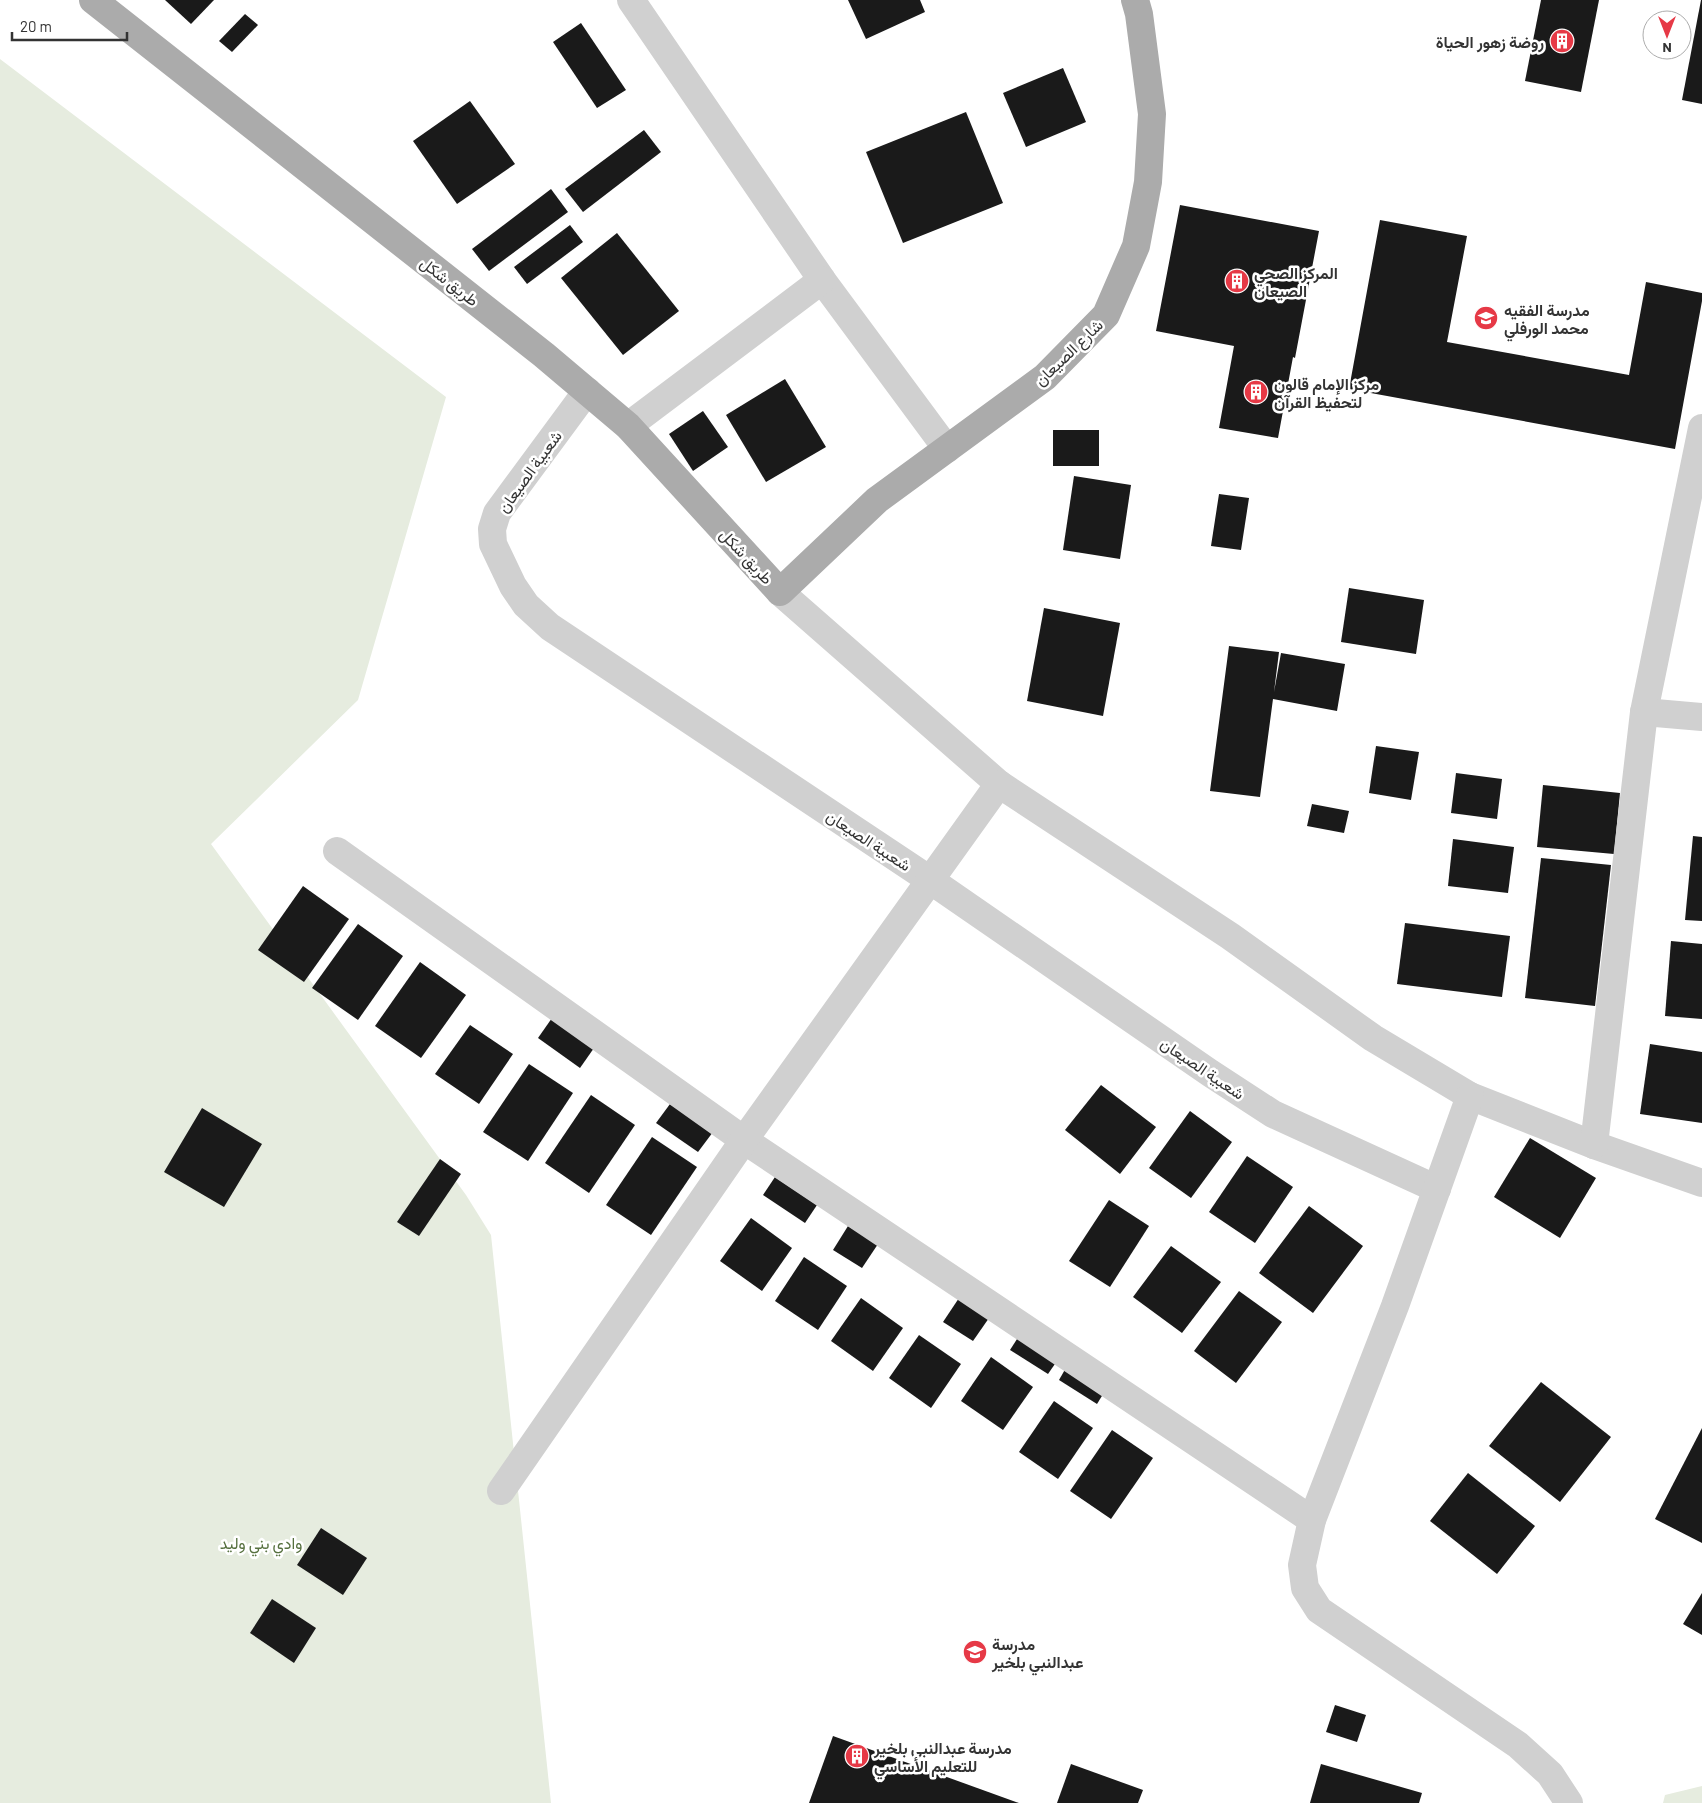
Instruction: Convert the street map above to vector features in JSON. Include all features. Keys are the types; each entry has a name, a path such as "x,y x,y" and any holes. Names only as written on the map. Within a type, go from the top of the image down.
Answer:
{"main road":[{"name":"طريق شكل","path":"93,0 544,355 628,426 780,592"},
{"name":"شارع الصيعان","path":"780,592 877,500 1045,377 1106,315 1136,246 1148,182 1152,114 1139,14 1135,0"}],"street":[{"path":"631,0 822,280 947,449"},
{"path":"628,426 822,280"},
{"name":"شعبية الصيعان","path":"587,391 497,513 492,529 493,544 513,586 526,605 550,627 930,880 1210,1073 1273,1114 1437,1189"},
{"path":"1594,1145 1644,712 1702,428"},
{"path":"780,592 999,784 1230,936 1373,1038 1470,1096 1594,1145 1702,1183"},
{"path":"1644,712 1702,717"},
{"path":"501,1492 744,1140 999,784"},
{"path":"336,851 744,1140 1312,1520"},
{"path":"1470,1096 1396,1306 1312,1520 1302,1565 1305,1588 1319,1610 1518,1745 1550,1774 1569,1803"}],"green space":[{"name":"وادي بني وليد","path":"0,59 446,397 358,700 211,844 466,1195 491,1235 551,1803 0,1803"},
{"path":"1702,1786 1702,1803 1663,1803 1665,1795"}],"building":[{"path":"165,0 214,0 191,24"},
{"path":"848,0 920,0 925,12 866,39"},
{"name":"روضة زهور الحياة","path":"1541,0 1599,0 1581,92 1525,81"},
{"path":"1702,0 1702,104 1682,100 1690,60 1692,60 1692,47"},
{"path":"245,14 258,25 232,52 219,41"},
{"path":"581,23 626,90 597,108 553,42"},
{"path":"1063,68 1086,122 1026,147 1003,93"},
{"path":"470,101 515,164 457,204 413,141"},
{"path":"966,112 1003,203 903,243 866,152"},
{"path":"644,130 661,152 583,212 565,189"},
{"path":"551,189 568,212 489,271 472,249"},
{"name":"المركز الصحي الصيعان","path":"1180,205 1319,231 1278,438 1219,428 1234,346 1156,331"},
{"path":"1380,220 1467,236 1447,342 1629,375 1646,282 1702,293 1675,449 1349,389"},
{"path":"570,225 583,242 527,284 514,267"},
{"path":"617,233 679,311 623,355 561,278"},
{"path":"785,379 826,447 766,482 726,415"},
{"path":"703,411 728,447 693,471 669,434"},
{"path":"1053,430 1099,430 1099,466 1053,466"},
{"path":"1074,476 1131,485 1120,559 1063,550"},
{"path":"1219,494 1249,498 1241,550 1211,546"},
{"path":"1349,588 1424,600 1416,654 1341,642"},
{"path":"1044,608 1120,623 1103,716 1027,701"},
{"path":"1229,646 1279,652 1274,692 1281,653 1345,664 1337,711 1273,699 1260,797 1210,791"},
{"path":"1376,746 1419,752 1411,800 1369,793"},
{"path":"1456,773 1502,779 1497,819 1451,813"},
{"path":"1543,785 1620,793 1614,854 1537,847"},
{"path":"1312,804 1349,811 1344,833 1307,826"},
{"path":"1693,836 1702,837 1702,921 1685,920"},
{"path":"1453,839 1514,847 1508,893 1448,886"},
{"path":"1541,858 1611,865 1595,1006 1525,998"},
{"path":"303,886 349,919 304,982 258,950"},
{"path":"1405,923 1510,936 1502,997 1397,984"},
{"path":"358,924 403,956 358,1020 312,988"},
{"path":"1671,941 1702,944 1702,1019 1665,1016"},
{"path":"420,962 466,995 421,1058 375,1026"},
{"path":"552,1018 594,1048 580,1068 538,1038"},
{"path":"470,1025 513,1054 479,1104 435,1074"},
{"path":"1650,1044 1702,1052 1702,1123 1640,1114"},
{"path":"529,1064 573,1093 528,1161 483,1132"},
{"path":"1101,1085 1156,1127 1120,1174 1065,1130"},
{"path":"591,1095 635,1125 589,1193 545,1163"},
{"path":"670,1104 713,1132 698,1152 656,1123"},
{"path":"202,1108 262,1144 224,1207 164,1172"},
{"path":"1190,1111 1232,1142 1191,1198 1149,1168"},
{"path":"652,1137 697,1167 651,1235 606,1205"},
{"path":"1530,1138 1596,1178 1560,1238 1494,1197"},
{"path":"1247,1156 1293,1187 1255,1243 1209,1212"},
{"path":"440,1159 461,1174 419,1236 397,1222"},
{"path":"775,1177 817,1205 805,1223 763,1195"},
{"path":"1109,1200 1149,1226 1110,1287 1069,1261"},
{"path":"1309,1206 1363,1246 1313,1313 1259,1273"},
{"path":"751,1218 792,1248 762,1291 720,1261"},
{"path":"848,1226 878,1244 862,1268 833,1250"},
{"path":"1171,1246 1221,1282 1182,1333 1133,1297"},
{"path":"804,1257 847,1286 818,1330 775,1301"},
{"path":"1239,1291 1282,1322 1236,1383 1194,1351"},
{"path":"861,1298 903,1328 873,1371 831,1341"},
{"path":"959,1298 989,1318 973,1341 943,1322"},
{"path":"919,1335 961,1364 931,1408 889,1378"},
{"path":"1019,1336 1057,1361 1048,1374 1010,1350"},
{"path":"991,1357 1033,1387 1003,1430 961,1401"},
{"path":"1067,1366 1105,1391 1097,1404 1059,1380"},
{"path":"1541,1382 1611,1437 1560,1502 1489,1446"},
{"path":"1054,1401 1093,1428 1058,1479 1019,1452"},
{"path":"1702,1428 1702,1543 1655,1519"},
{"path":"1112,1430 1153,1458 1111,1519 1070,1491"},
{"path":"1468,1473 1535,1526 1497,1574 1430,1521"},
{"path":"321,1528 367,1558 343,1595 297,1565"},
{"path":"1702,1593 1702,1635 1683,1624"},
{"path":"272,1599 316,1628 294,1663 250,1633"},
{"path":"1335,1705 1366,1715 1357,1742 1326,1732"},
{"name":"مدرسة عبدالنبي بلخير للتعليم الأساسي","path":"833,1736 1019,1803 809,1803"},
{"path":"1071,1764 1143,1790 1138,1803 1057,1803"},
{"path":"1321,1764 1422,1793 1419,1803 1310,1803"}],"place":[{"name":"روضة زهور الحياة","path":"1562,41"},
{"name":"المركز الصحي الصيعان","path":"1237,281"},
{"name":"مدرسة الفقيه محمد الورفلي","path":"1486,318"},
{"name":"مركز الإمام قالون لتحفيظ القرآن","path":"1256,392"},
{"name":"مدرسة عبدالنبي بلخير","path":"975,1652"},
{"name":"مدرسة عبدالنبي بلخير للتعليم الأساسي","path":"857,1756"}]}
